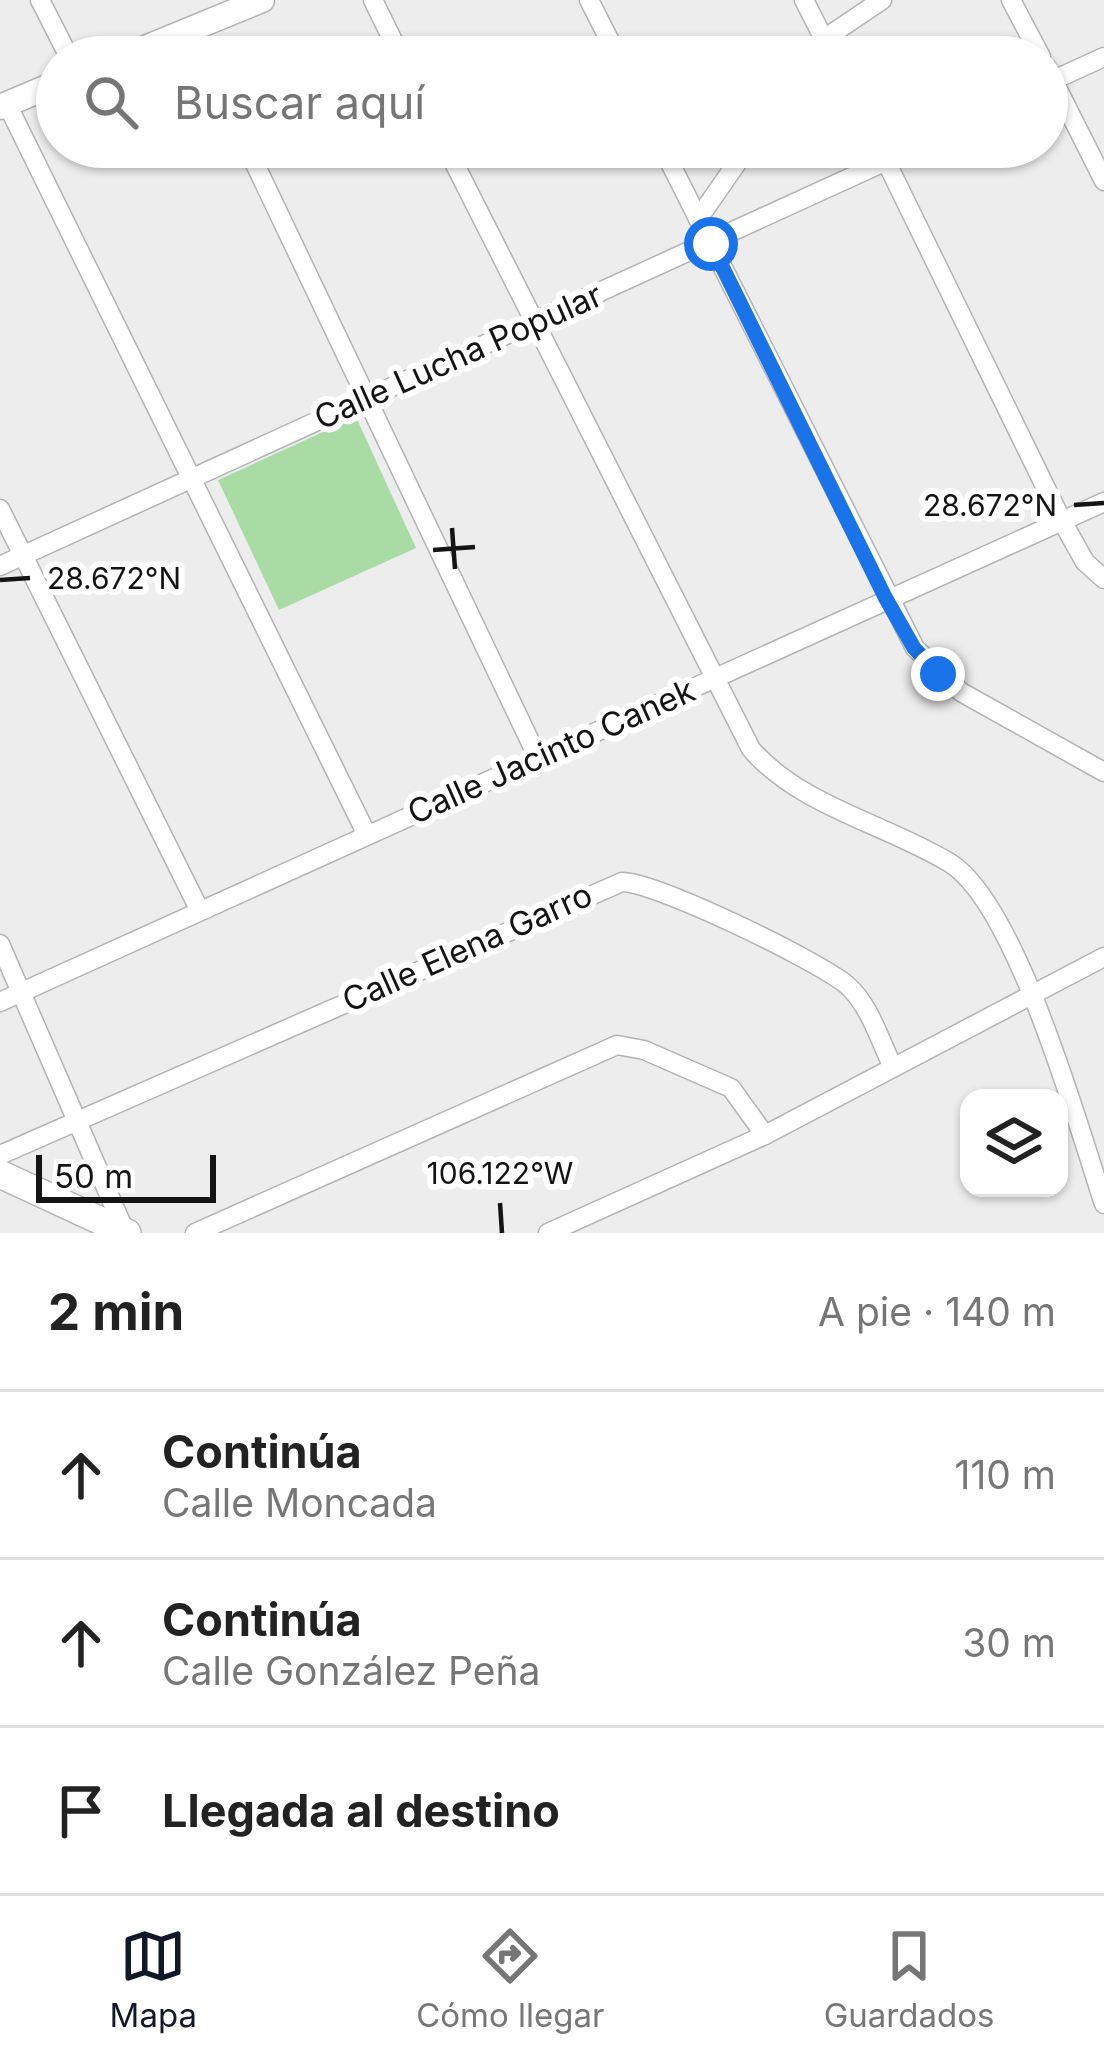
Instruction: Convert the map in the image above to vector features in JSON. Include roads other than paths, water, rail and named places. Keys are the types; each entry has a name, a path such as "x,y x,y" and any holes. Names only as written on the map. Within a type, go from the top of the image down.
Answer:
{"main road":[{"path":"0,1174 125,1230"}],"street":[{"path":"40,0 58,36"},
{"path":"373,0 391,36"},
{"path":"590,0 608,36"},
{"path":"804,0 822,36"},
{"path":"842,36 882,0"},
{"path":"1012,0 1030,36"},
{"path":"177,36 255,1"},
{"path":"193,30 196,36"},
{"path":"1068,70 1104,57"},
{"path":"36,92 4,105 36,168"},
{"path":"1068,113 1104,181"},
{"path":"36,168 193,475 366,833"},
{"path":"257,168 537,756"},
{"path":"456,168 751,749 764,765 952,865 977,886 1029,995 1104,1204"},
{"path":"672,168 914,648 961,692 1104,772"},
{"path":"698,219 733,168"},
{"name":"Calle Lucha Popular","path":"0,566 711,244 856,168"},
{"path":"890,168 1062,521 1085,562 1104,579"},
{"name":"Calle Jacinto Canek","path":"0,1002 885,597 1104,502"},
{"path":"0,509 199,909"},
{"name":"Calle Elena Garro","path":"0,1155 622,882 656,888 831,975 864,1007 893,1067"},
{"path":"0,944 125,1230"},
{"path":"548,1233 765,1135 1104,957"},
{"path":"195,1233 617,1045 644,1050 730,1088 765,1135"}]}
